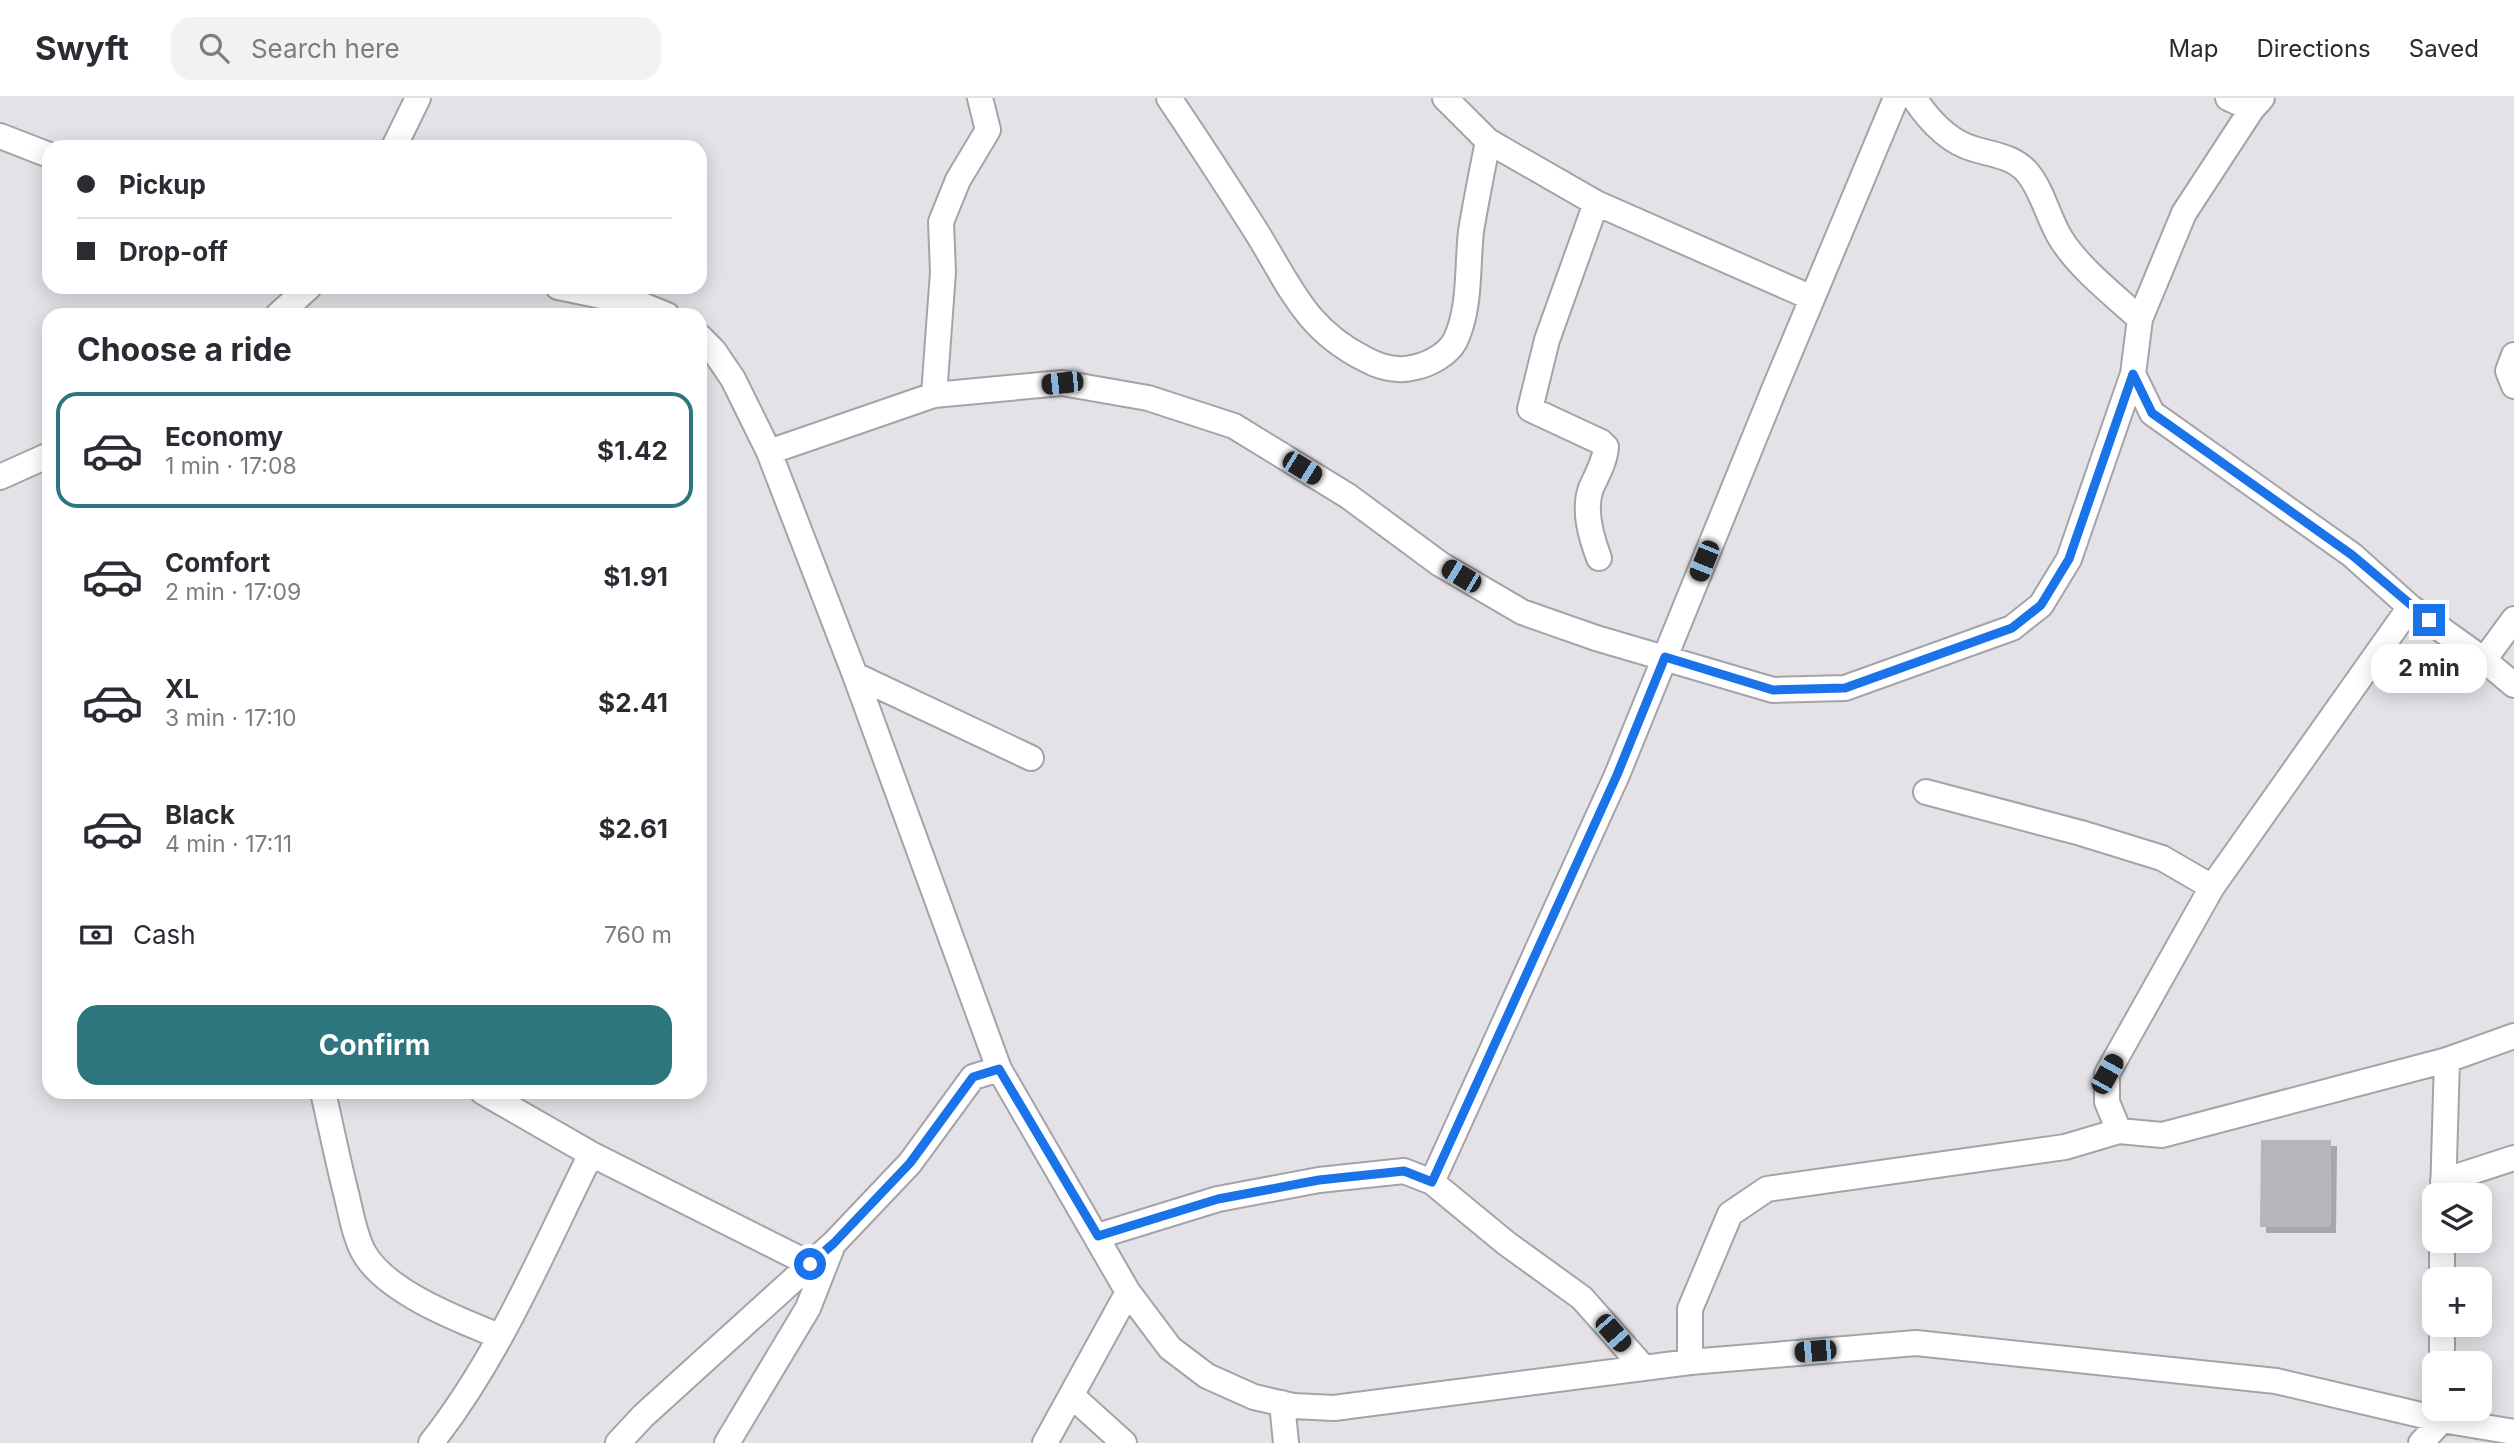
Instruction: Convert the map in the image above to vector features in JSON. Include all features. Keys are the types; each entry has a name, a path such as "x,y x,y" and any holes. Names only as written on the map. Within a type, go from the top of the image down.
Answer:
{"street":[{"path":"397,140 418,98"},
{"path":"934,395 943,272 941,222 958,180 988,130 980,98"},
{"path":"1169,98 1308,316 1336,343 1386,368 1424,365 1436,359 1454,342 1468,286 1471,232 1488,141"},
{"path":"1445,98 1488,141 1595,203 1812,298"},
{"path":"1432,1182 1617,775 1896,98"},
{"path":"1914,98 1940,130 1971,149 2004,156 2027,172 2061,239 2089,272 2140,319"},
{"path":"769,452 934,395 1062,383 1148,398 1234,426 1348,496 1440,564 1522,612 1596,638 1773,690 1845,688 2012,628 2041,605 2069,559 2133,374 2140,319 2184,213 2257,103 2228,98"},
{"path":"0,136 42,153"},
{"path":"1595,203 1547,340 1530,409 1601,442 1606,447 1588,505 1590,531 1599,558"},
{"path":"286,308 301,294"},
{"path":"592,294 650,308"},
{"path":"707,344 733,379 769,452 855,675 999,1069 1129,1292 1170,1348 1207,1376 1254,1398 1282,1404 1334,1408 1690,1362 1916,1342 2276,1381 2422,1410"},
{"path":"2514,355 2508,371 2514,386"},
{"path":"2133,374 2152,413 2352,555 2410,607 2514,685"},
{"path":"0,477 42,458"},
{"path":"2119,1131 2107,1102 2107,1074 2213,887 2410,607"},
{"path":"2484,660 2514,619"},
{"path":"855,675 1031,758"},
{"path":"1926,792 2162,858 2213,887"},
{"path":"1690,1362 1690,1308 1730,1214 1767,1189 2065,1147 2119,1131 2162,1136 2447,1060 2514,1036"},
{"path":"2443,1183 2447,1060"},
{"path":"618,1443 643,1416 834,1243 910,1163 973,1077 999,1069"},
{"path":"325,1099 351,1214 364,1252 378,1271 398,1287 460,1321 499,1336"},
{"path":"495,1099 591,1154 810,1264"},
{"path":"431,1443 451,1418 499,1336 591,1154"},
{"path":"2455,1183 2514,1158"},
{"path":"1098,1236 1218,1199 1319,1180 1404,1171 1432,1182 1506,1243 1582,1298 1644,1368"},
{"path":"727,1443 808,1308 834,1243"},
{"path":"1045,1443 1129,1292"},
{"path":"1072,1396 1124,1443"},
{"path":"1282,1404 1286,1443"},
{"path":"2421,1443 2437,1421"},
{"path":"2470,1421 2514,1432"}],"building":[{"path":"2261,1140 2331,1140 2330,1227 2260,1227"}],"route":[{"path":"810,1264 834,1243 910,1163 973,1077 999,1069 1098,1236 1218,1199 1319,1180 1404,1171 1432,1182 1617,775 1665,657 1773,690 1845,688 2012,628 2041,605 2069,559 2133,374 2152,413 2352,555 2410,607 2429,620"}]}
